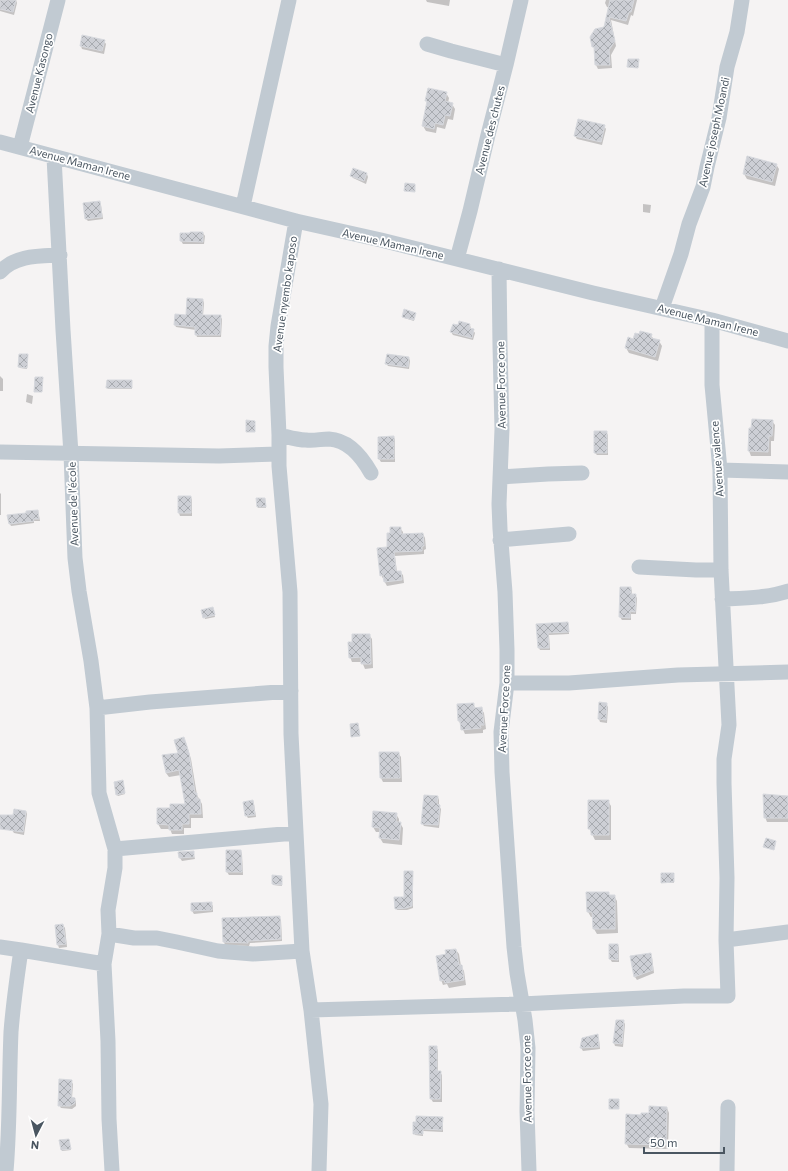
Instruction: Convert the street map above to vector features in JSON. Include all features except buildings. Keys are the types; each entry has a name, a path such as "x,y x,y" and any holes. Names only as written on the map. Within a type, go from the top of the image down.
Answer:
{"street":[{"name":"Avenue Kasongo","path":"20,147 58,0"},
{"path":"243,206 289,0"},
{"name":"Avenue joseph Moandi","path":"662,308 681,254 689,224 703,187 719,118 727,67 737,32 742,0"},
{"name":"Avenue des chutes","path":"457,259 506,65 518,1"},
{"path":"427,44 459,54 506,65"},
{"name":"Avenue Maman Irene","path":"0,142 296,221 593,293 712,320 788,341"},
{"name":"Avenue de l'école","path":"54,157 71,454 75,558 97,708 99,793 115,849 115,868 108,910 109,934 104,964 112,1171"},
{"name":"Avenue nyembo kaposo","path":"296,221 276,346 279,435 278,454 290,592 291,734 302,951 311,1010 321,1104 319,1171"},
{"path":"0,272 13,262 22,259 60,255"},
{"name":"Avenue Force one","path":"499,269 502,429 499,504 507,650 507,683 501,732 502,772 514,947 528,1048 529,1171"},
{"name":"Avenue valence","path":"521,1004 684,996 728,996 724,759 729,725 722,599 720,470 712,385 712,320"},
{"path":"279,435 296,440 330,439 339,441 357,453 365,462 371,473"},
{"path":"0,452 219,456 278,454"},
{"path":"720,470 788,472"},
{"path":"500,476 582,473"},
{"path":"500,540 569,534"},
{"path":"639,567 721,570"},
{"path":"722,599 756,598 778,594 788,590"},
{"path":"507,683 569,683 664,676 788,672"},
{"path":"97,708 291,690"},
{"path":"115,849 295,833"},
{"path":"726,940 788,932"},
{"path":"109,934 134,938 157,938 229,952 253,954 302,951"},
{"path":"0,947 104,964"},
{"path":"6,1171 12,1030 20,950"},
{"path":"311,1010 521,1004"},
{"path":"727,1171 728,1107"}]}
